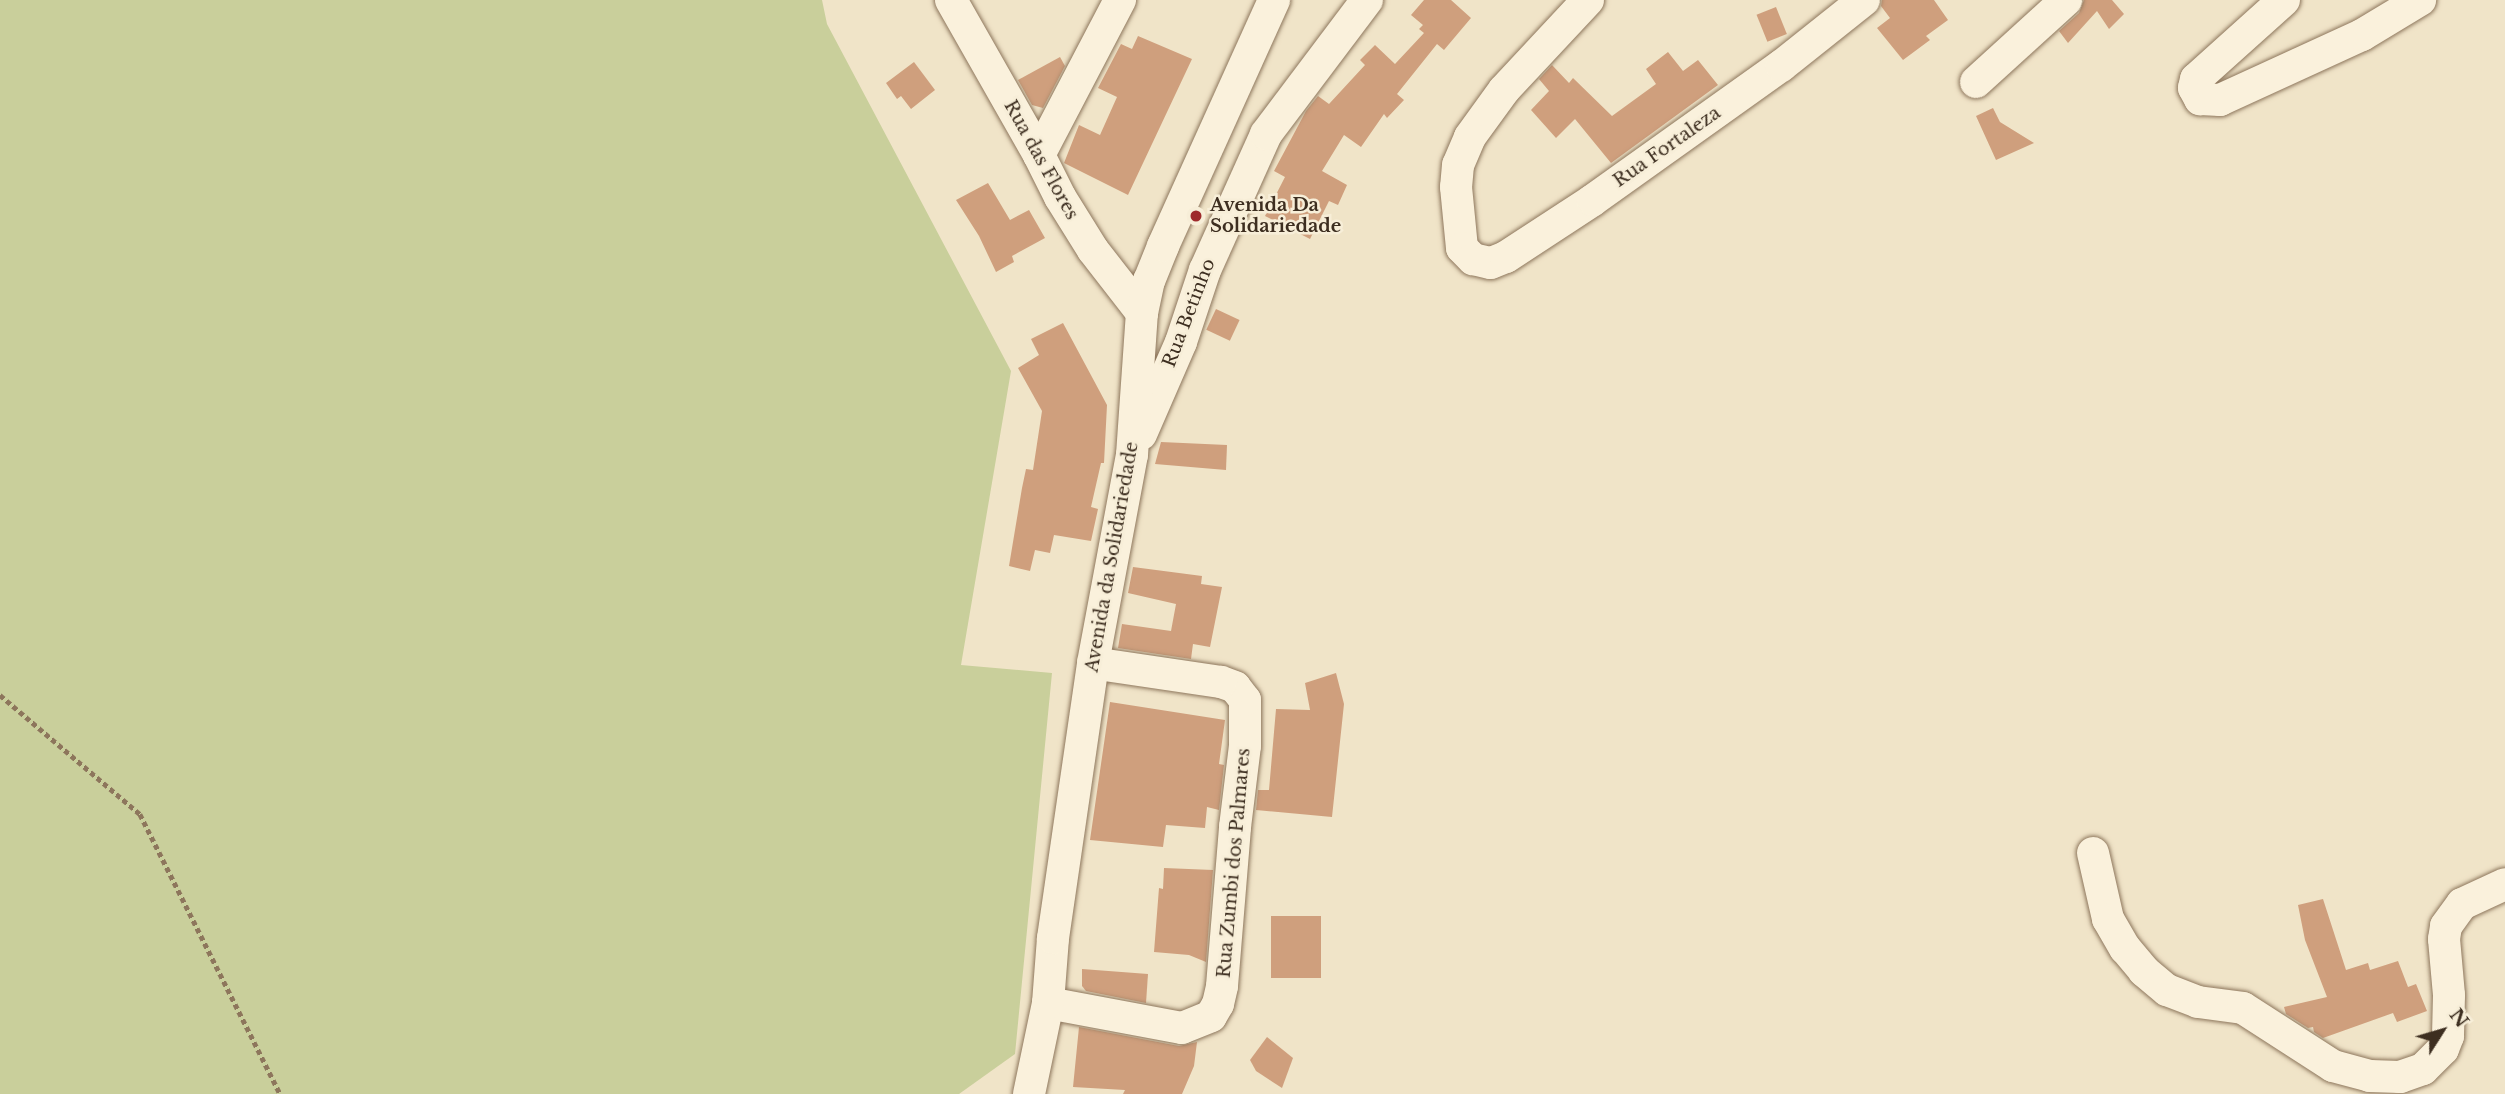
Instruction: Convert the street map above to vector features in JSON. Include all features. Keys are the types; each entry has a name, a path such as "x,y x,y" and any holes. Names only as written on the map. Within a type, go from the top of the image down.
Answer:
{"street":[{"name":"Rua das Flores","path":"951,0 1039,155 1059,197 1093,250 1142,313"},
{"path":"1039,155 1120,0"},
{"name":"Avenida da Solidariedade","path":"1029,1094 1048,1003 1053,938 1093,663 1132,455 1142,313 1149,281 1274,0"},
{"name":"Rua Betinho","path":"1132,455 1181,342 1210,258 1266,134 1367,0"},
{"name":"Rua Fortaleza","path":"1588,0 1504,90 1470,137 1458,165 1456,187 1462,248 1474,259 1491,263 1506,257 1781,66 1864,0"},
{"path":"1976,82 2066,0"},
{"path":"2284,0 2196,79 2194,88 2200,99 2220,100 2362,35 2420,0"},
{"name":"Rua Zumbi dos Palmares","path":"1048,1003 1182,1028 1210,1016 1218,1004 1222,986 1234,827 1245,746 1245,699 1235,687 1221,682 1093,663"},
{"path":"2093,853 2108,919 2138,963 2167,990 2198,1002 2243,1008 2333,1066 2370,1076 2400,1077 2423,1069 2443,1049 2448,1036 2449,995 2444,939 2446,926 2462,904 2505,884"}],"path":[{"path":"0,695 140,814 280,1094"}],"green space":[{"path":"0,0 822,0 827,24 1011,371 961,665 1052,673 1015,1054 959,1094 0,1094"}],"building":[{"path":"1424,0 1451,0 1471,18 1444,50 1437,44 1397,94 1404,100 1387,118 1384,114 1361,147 1344,135 1322,171 1347,185 1338,205 1329,201 1310,239 1265,216 1285,177 1274,171 1306,111 1318,96 1329,104 1365,65 1360,60 1375,45 1395,64 1424,33 1419,29 1423,25 1411,15"},
{"path":"1882,0 1934,0 1948,20 1926,36 1930,40 1903,60 1877,28 1890,18 1881,6"},
{"path":"2084,0 2112,0 2124,14 2109,29 2097,11 2068,43 2059,31 2079,13"},
{"path":"1776,7 1787,34 1767,42 1757,15"},
{"path":"1138,36 1192,59 1128,195 1064,163 1079,125 1100,135 1117,97 1098,88 1121,44 1132,49"},
{"path":"1668,52 1683,71 1698,60 1718,85 1611,163 1575,119 1556,138 1531,110 1549,91 1539,79 1552,65 1569,83 1573,78 1612,116 1656,84 1646,69"},
{"path":"1060,57 1065,66 1043,108 1032,105 1018,80"},
{"path":"914,62 935,90 911,109 901,96 897,99 886,83"},
{"path":"1993,108 2000,122 2034,143 1996,160 1976,116"},
{"path":"988,183 1010,220 1029,210 1045,238 1012,256 1014,262 996,272 979,236 956,200"},
{"path":"1216,309 1240,320 1230,341 1206,330"},
{"path":"1063,323 1107,405 1104,463 1101,463 1091,507 1098,509 1091,541 1054,535 1050,553 1035,550 1030,571 1009,566 1026,469 1033,470 1042,411 1018,368 1039,355 1031,339"},
{"path":"1161,442 1227,445 1226,470 1155,464"},
{"path":"1133,567 1202,576 1201,584 1222,587 1210,647 1193,644 1191,659 1118,648 1122,624 1171,631 1176,604 1128,593"},
{"path":"1336,673 1344,704 1332,817 1256,810 1258,790 1269,790 1276,709 1310,710 1305,683"},
{"path":"1110,702 1225,720 1219,764 1224,765 1219,810 1207,807 1205,828 1166,825 1163,847 1090,840"},
{"path":"1164,868 1213,870 1206,962 1189,955 1154,952 1159,888 1163,889"},
{"path":"2323,899 2346,970 2368,963 2370,970 2398,961 2408,987 2416,984 2427,1011 2397,1022 2393,1013 2323,1038 2314,1032 2313,1027 2308,1028 2286,1014 2284,1007 2327,997 2305,940 2298,905"},
{"path":"1271,916 1321,916 1321,978 1271,978"},
{"path":"1082,969 1148,974 1146,1003 1086,991 1082,986"},
{"path":"1079,1027 1179,1046 1197,1042 1194,1066 1182,1094 1123,1094 1125,1090 1073,1087"},
{"path":"1267,1037 1293,1058 1282,1088 1256,1071 1250,1060"}],"place":[{"name":"Avenida Da Solidariedade","path":"1196,216"}]}
